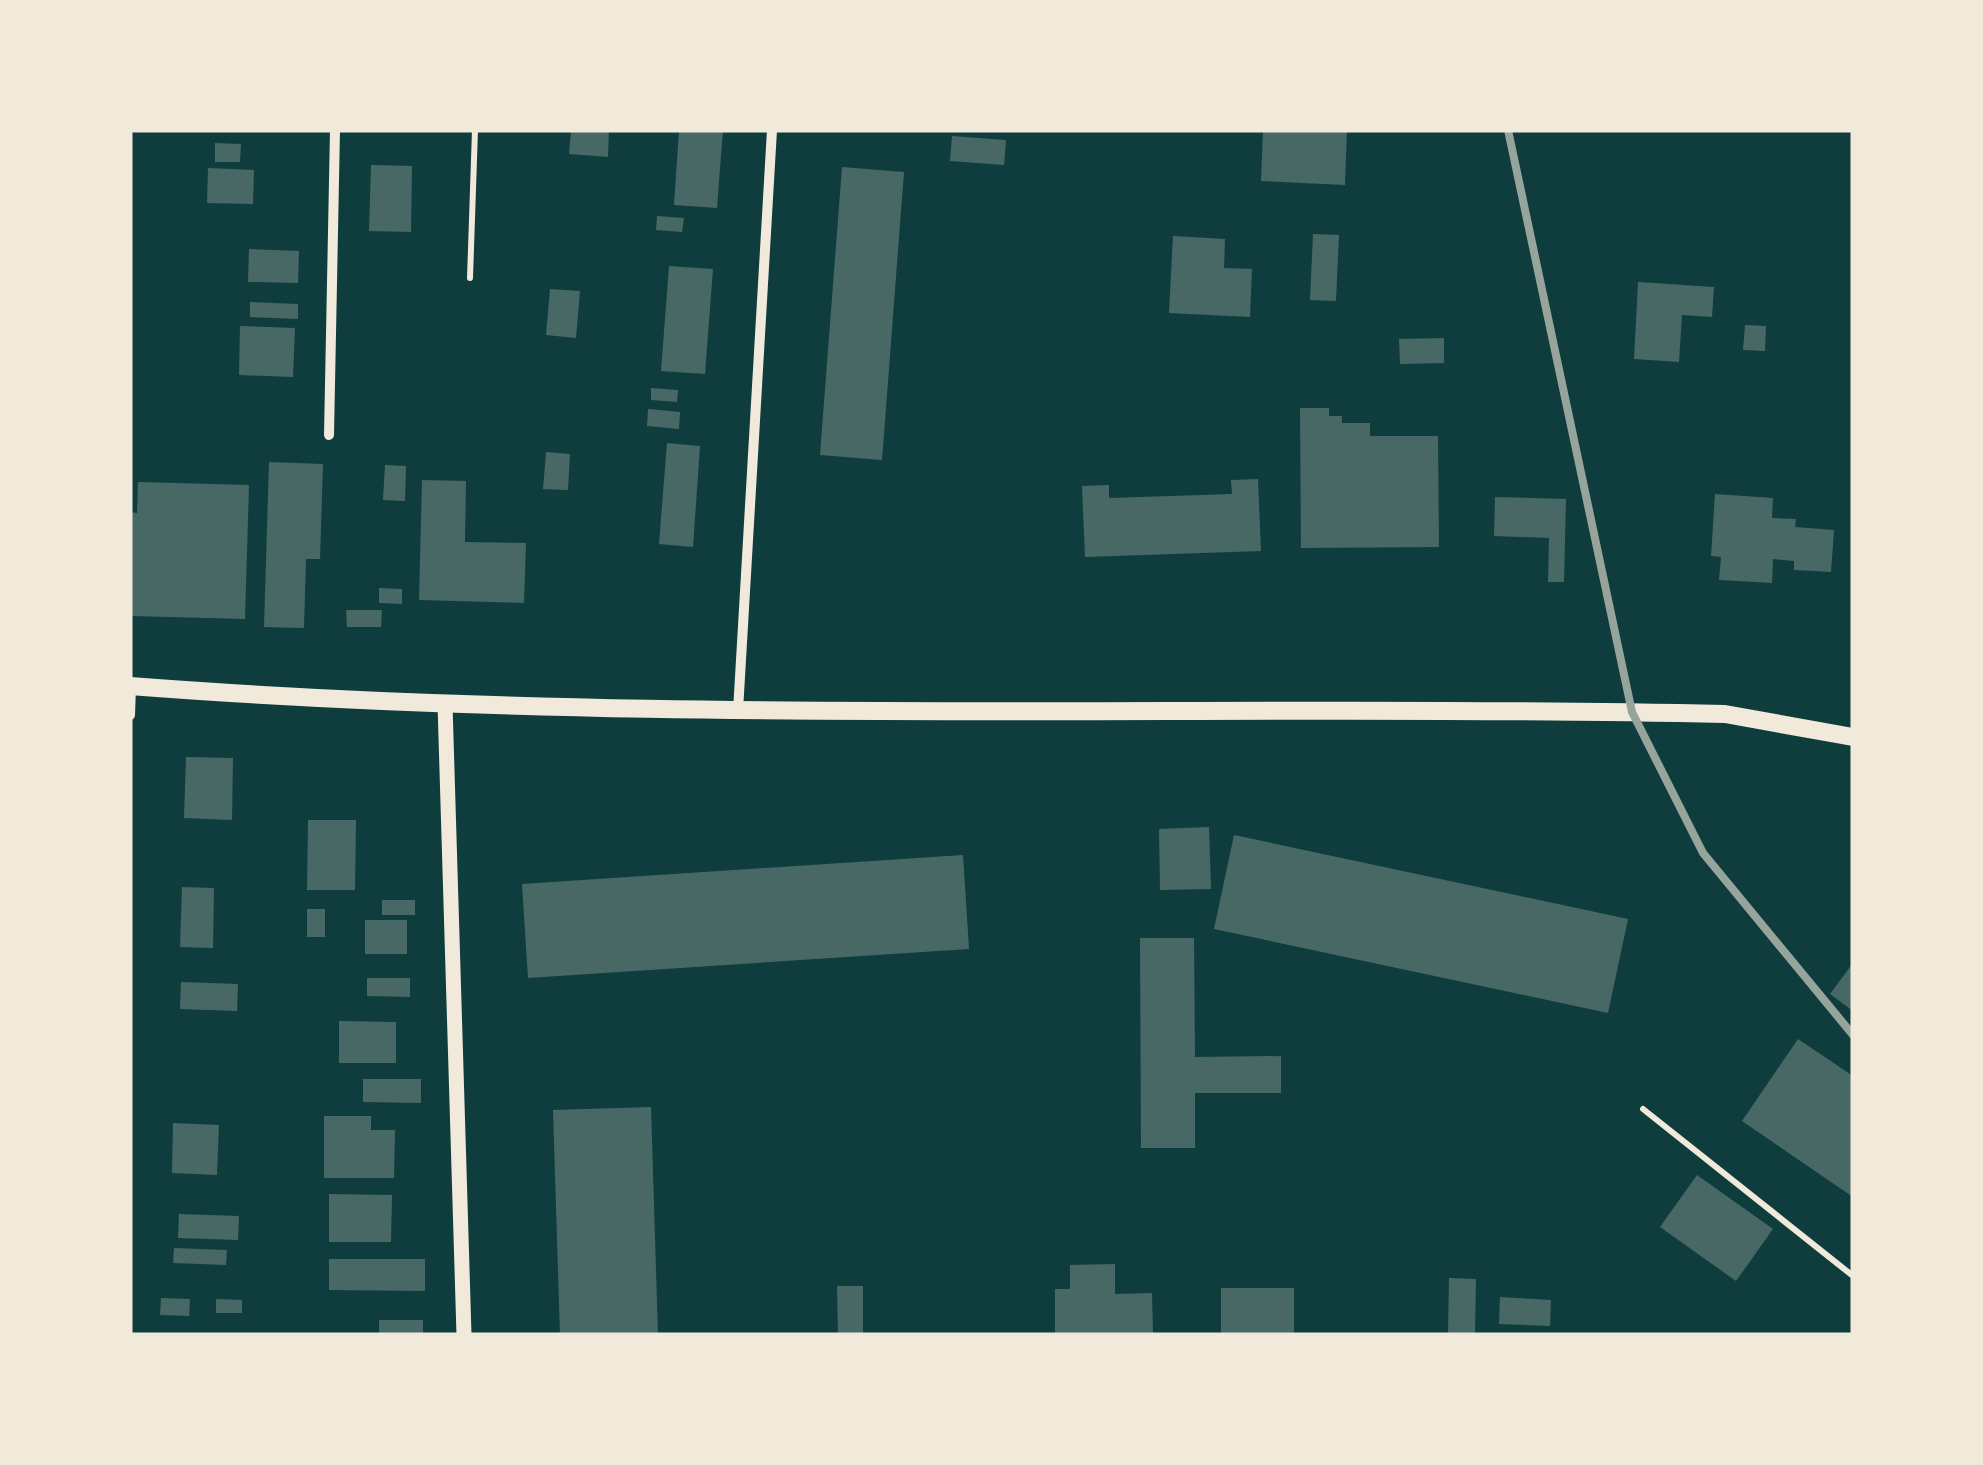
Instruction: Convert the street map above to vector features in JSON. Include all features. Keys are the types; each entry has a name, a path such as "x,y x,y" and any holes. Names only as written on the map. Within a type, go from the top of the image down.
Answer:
{"main road":[{"path":"131,686 446,704 738,711 1725,714 1853,738"}],"street":[{"path":"329,435 335,130"},
{"path":"738,711 772,130"},
{"path":"130,715 131,686"},
{"path":"446,704 464,1335"}],"lane":[{"path":"470,278 475,130"},
{"path":"1643,1109 1853,1276"}],"building":[{"path":"571,130 609,130 608,157 569,154"},
{"path":"679,130 723,130 717,208 674,205"},
{"path":"1263,130 1347,130 1345,185 1261,181"},
{"path":"952,136 1006,140 1004,165 950,161"},
{"path":"215,143 241,144 240,162 215,162"},
{"path":"371,165 412,166 411,232 369,231"},
{"path":"842,167 904,172 882,460 820,455"},
{"path":"208,168 254,170 253,204 207,203"},
{"path":"657,216 684,218 682,232 656,230"},
{"path":"1313,234 1339,235 1336,301 1310,300"},
{"path":"1173,236 1225,239 1224,268 1252,269 1250,317 1169,313"},
{"path":"249,249 299,251 298,283 248,282"},
{"path":"669,266 713,269 705,374 661,371"},
{"path":"1638,282 1714,287 1712,317 1682,315 1679,362 1634,359"},
{"path":"550,289 580,291 576,338 546,335"},
{"path":"250,302 298,304 298,319 250,317"},
{"path":"1745,325 1766,326 1765,351 1743,350"},
{"path":"240,326 295,328 293,377 239,375"},
{"path":"1444,338 1444,363 1400,364 1399,339"},
{"path":"651,388 678,390 677,402 651,400"},
{"path":"1300,408 1329,408 1329,416 1342,416 1342,423 1370,423 1370,436 1438,436 1439,547 1301,548"},
{"path":"648,409 680,412 679,429 647,426"},
{"path":"667,443 700,446 693,547 659,544"},
{"path":"546,452 570,454 568,490 543,489"},
{"path":"269,462 323,464 320,559 306,559 304,628 264,627"},
{"path":"385,465 406,466 405,501 383,500"},
{"path":"1258,479 1261,551 1085,557 1082,486 1109,485 1109,498 1232,494 1231,480"},
{"path":"422,480 466,481 465,542 526,543 524,603 419,600"},
{"path":"138,482 249,485 245,619 130,616 130,512 137,513"},
{"path":"1715,494 1773,498 1772,518 1796,519 1795,527 1834,530 1831,572 1794,570 1794,561 1773,559 1772,583 1719,580 1721,557 1711,556"},
{"path":"1495,497 1566,499 1564,582 1548,582 1549,538 1494,536"},
{"path":"379,588 402,589 402,604 379,603"},
{"path":"346,610 382,610 381,627 347,627"},
{"path":"186,757 233,758 232,820 184,818"},
{"path":"308,820 356,820 355,890 307,890"},
{"path":"1209,827 1211,889 1160,890 1159,829"},
{"path":"1234,835 1628,919 1608,1013 1214,929"},
{"path":"963,855 969,949 528,978 522,884"},
{"path":"182,887 214,888 213,948 180,947"},
{"path":"382,900 415,900 415,915 382,915"},
{"path":"307,909 325,909 325,937 307,937"},
{"path":"365,920 407,920 407,954 365,954"},
{"path":"1140,938 1194,938 1195,1057 1281,1056 1281,1093 1195,1093 1195,1148 1141,1148"},
{"path":"1853,963 1853,1011 1830,994"},
{"path":"367,978 410,978 410,997 367,996"},
{"path":"181,982 238,984 237,1011 180,1009"},
{"path":"339,1021 396,1022 396,1063 339,1063"},
{"path":"1798,1039 1853,1076 1853,1197 1742,1121"},
{"path":"363,1079 421,1079 421,1103 363,1102"},
{"path":"651,1107 658,1335 560,1335 553,1110"},
{"path":"324,1116 371,1116 371,1130 395,1130 394,1178 324,1178"},
{"path":"173,1123 219,1125 217,1175 172,1173"},
{"path":"1697,1175 1773,1229 1736,1281 1660,1227"},
{"path":"329,1194 392,1195 391,1242 329,1242"},
{"path":"179,1214 239,1216 238,1240 178,1238"},
{"path":"174,1248 227,1250 226,1265 173,1263"},
{"path":"329,1259 425,1259 425,1291 329,1290"},
{"path":"1115,1264 1115,1294 1152,1293 1153,1333 1055,1335 1055,1289 1070,1289 1070,1265"},
{"path":"1449,1278 1476,1279 1475,1335 1448,1334"},
{"path":"837,1286 863,1286 863,1335 838,1335"},
{"path":"1221,1288 1294,1288 1294,1335 1221,1335"},
{"path":"1500,1297 1551,1300 1550,1326 1499,1324"},
{"path":"161,1298 190,1299 189,1316 160,1315"},
{"path":"216,1299 242,1300 242,1313 216,1313"},
{"path":"379,1320 423,1320 423,1335 379,1335"}],"railway":[{"path":"1508,130 1632,712 1703,853 1853,1035"}]}
